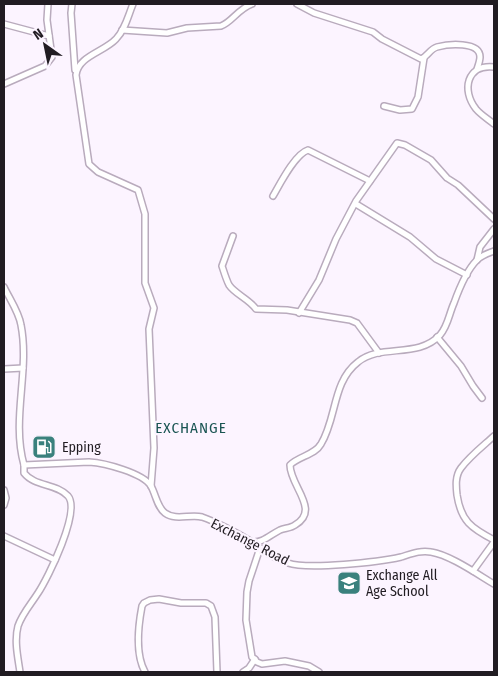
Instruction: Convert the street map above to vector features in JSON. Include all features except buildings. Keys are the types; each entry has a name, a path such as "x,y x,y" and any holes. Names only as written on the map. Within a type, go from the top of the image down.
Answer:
{"street":[{"path":"4,84 50,62 52,58 47,20 48,4"},
{"path":"72,4 71,13 78,95 89,164 98,172 138,190 145,214 145,283 154,308 149,329 154,448 151,486"},
{"path":"76,72 80,64 108,46 122,30 132,4"},
{"path":"122,30 167,33 187,28 221,26 226,24 243,8 252,4"},
{"path":"297,4 314,14 373,32 382,39 421,59 424,58"},
{"path":"4,24 49,36"},
{"path":"384,106 400,110 412,109 418,97 424,58 437,47 463,45 478,50 480,56 477,69 470,77 468,86 469,96 476,110 494,124"},
{"path":"477,69 488,66 494,67"},
{"path":"299,313 319,280 339,233 356,204 395,145 399,143 431,160 447,178 458,185 494,219"},
{"path":"272,196 300,154 308,150 370,181"},
{"path":"356,204 410,237 436,259 467,275"},
{"path":"251,542 259,543 281,530 293,526 304,518 306,510 293,479 290,466 318,449 322,444 328,430 337,393 348,371 362,358 379,353 414,349 437,337 448,321 467,275 477,260 480,247 494,229"},
{"path":"233,236 222,266 233,290 246,298 256,309 272,309 340,318 357,323 379,353"},
{"path":"477,260 494,250"},
{"path":"4,286 21,324 24,348 18,436 24,473 32,481 62,492 68,496 71,503 67,526 55,560 38,593 19,623 17,643 20,672"},
{"path":"437,337 461,366 482,398"},
{"path":"4,369 23,368"},
{"path":"473,571 494,541 465,519 460,511 456,486 459,470 494,436"},
{"path":"24,465 98,462 121,469 144,480 151,486"},
{"name":"Exchange Road","path":"151,486 165,513 176,516 204,518 290,564 312,567 401,557 425,551 441,555 494,584"},
{"path":"4,490 6,498 4,505"},
{"path":"4,536 55,560"},
{"path":"260,548 246,592 246,620 253,659 262,664 285,662 309,666 319,672"},
{"path":"145,672 142,666 139,643 140,616 144,603 159,599 181,603 206,603 211,606 214,617 217,672"},
{"path":"244,672 255,659"}],"place":[{"name":"Epping","path":"44,447"},
{"name":"Exchange All Age School","path":"349,583"}],"district":[{"name":"EXCHANGE","path":"191,428"}]}
